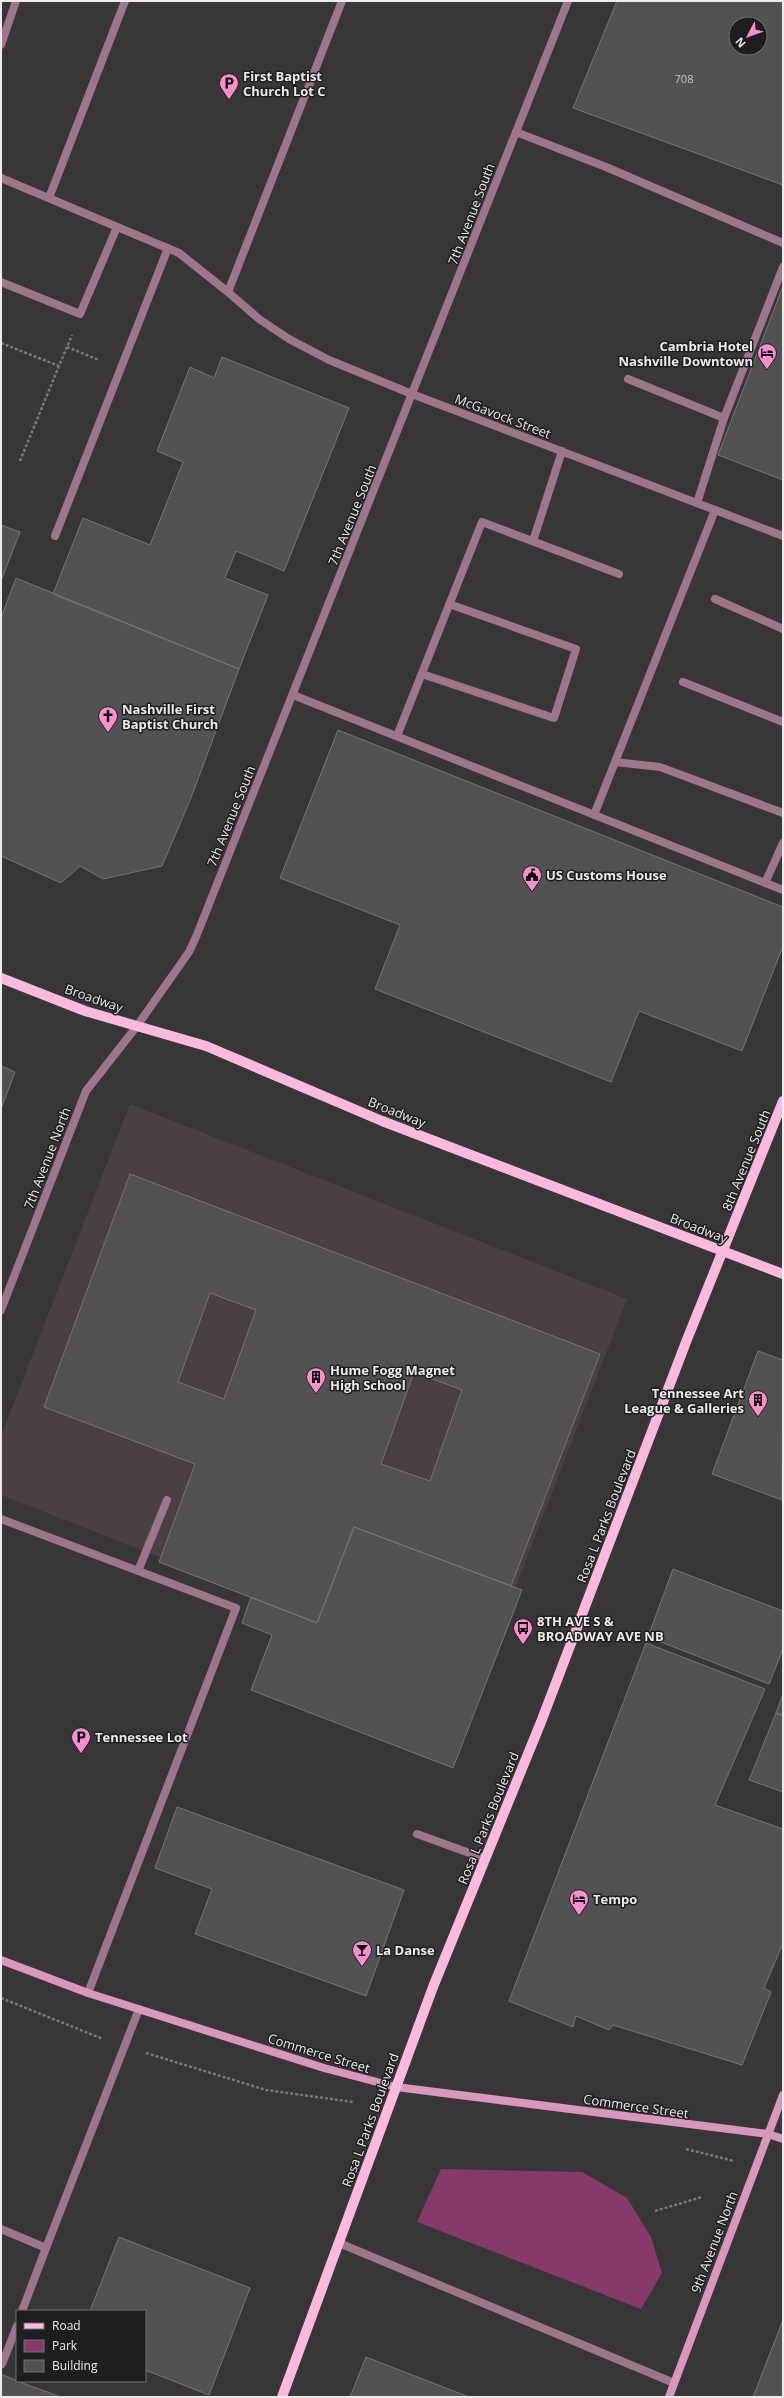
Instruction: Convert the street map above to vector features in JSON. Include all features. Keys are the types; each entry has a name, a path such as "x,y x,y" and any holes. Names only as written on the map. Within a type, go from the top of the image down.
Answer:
{"main road":[{"name":"Broadway","path":"1,978 85,1011 206,1046 382,1121 783,1274"},
{"name":"8th Avenue South","path":"724,1251 783,1101"},
{"name":"Rosa L Parks Boulevard","path":"282,2397 433,1987 542,1722 686,1342 724,1251"}],"street":[{"path":"1,45 16,1"},
{"path":"49,198 125,1"},
{"path":"228,292 342,1"},
{"name":"7th Avenue South","path":"137,1026 189,952 293,695 568,1"},
{"path":"516,132 606,167 783,243"},
{"name":"McGavock Street","path":"1,178 179,253 259,319 289,339 329,360 412,394 783,536"},
{"path":"1,282 80,314 117,227"},
{"path":"55,536 168,248"},
{"path":"697,503 724,418 783,267"},
{"path":"628,379 724,418"},
{"path":"533,541 562,451"},
{"path":"594,815 715,510"},
{"path":"397,736 482,522 619,574"},
{"path":"715,599 783,629"},
{"path":"422,674 554,718 576,649 449,604"},
{"path":"684,682 783,722"},
{"path":"293,695 783,890"},
{"path":"616,762 660,767 783,813"},
{"path":"765,883 783,843"},
{"name":"7th Avenue North","path":"1,1310 86,1091 137,1026"},
{"path":"138,1571 167,1500"},
{"path":"1,1519 236,1608 88,1992"},
{"path":"417,1834 486,1859"},
{"name":"Commerce Street","path":"1,1960 139,2009 324,2068 396,2088 768,2134 783,2139"},
{"path":"22,2310 139,2009"},
{"name":"9th Avenue North","path":"669,2397 783,2095"},
{"path":"1,2229 46,2248"},
{"path":"339,2243 674,2383"},
{"path":"2,2364 16,2329"}],"path":[{"path":"20,461 80,314"},
{"path":"1,343 59,366"},
{"path":"67,347 101,361"},
{"path":"655,2211 702,2197"}],"shaded area":[{"name":"Hume Fogg Magnet High School","path":"130,1104 627,1299 479,1682 1,1495 1,1436"}],"green space":[{"path":"441,2169 582,2172 627,2198 651,2237 662,2273 641,2309 417,2222"}],"building":[{"path":"617,1 783,1 783,185 573,108"},
{"name":"Cambria Hotel Nashville Downtown","path":"783,286 783,480 718,455"},
{"path":"222,357 349,408 284,571 236,551 225,578 268,595 239,669 53,594 83,518 150,545 183,462 157,451 190,367 214,378"},
{"path":"1,525 20,532 1,581"},
{"name":"Nashville First Baptist Church","path":"16,578 239,669 191,798 162,866 103,879 80,866 61,883 1,856 1,618"},
{"name":"US Customs House","path":"338,730 783,907 783,946 742,1051 639,1011 611,1082 375,989 400,925 280,878"},
{"path":"1,1066 15,1072 1,1109"},
{"name":"Hume Fogg Magnet High School","path":"130,1174 600,1354 511,1586 354,1527 317,1623 159,1562 195,1464 44,1407","holes":["210,1293 256,1310 224,1399 178,1382","414,1372 462,1390 430,1481 381,1464"]},
{"name":"Tennessee Art League & Galleries","path":"758,1351 783,1360 782,1500 712,1474"},
{"path":"354,1527 522,1590 453,1768 251,1690 272,1635 242,1623 251,1597 317,1623"},
{"path":"673,1569 783,1611 783,1649 769,1684 648,1637"},
{"path":"646,1643 765,1689 715,1805 783,1829 783,1943 764,1988 771,1992 742,2065 613,2025 609,2030 576,2016 573,2027 509,2001"},
{"path":"783,1694 783,1716 776,1713"},
{"path":"776,1713 783,1716 783,1792 749,1780"},
{"path":"177,1807 404,1890 366,1996 195,1934 212,1889 155,1868"},
{"path":"119,2237 250,2288 209,2395 146,2370 146,2310 90,2310"},
{"path":"783,2320 783,2397 753,2397"},
{"path":"366,2357 469,2397 350,2397"},
{"path":"1,2374 16,2381 16,2382 61,2397 1,2397"}],"place":[{"name":"First Baptist Church Lot C","path":"229,100"},
{"name":"Cambria Hotel Nashville Downtown","path":"767,370"},
{"name":"Nashville First Baptist Church","path":"108,733"},
{"name":"US Customs House","path":"532,892"},
{"name":"Hume Fogg Magnet High School","path":"316,1394"},
{"name":"Tennessee Art League & Galleries","path":"758,1417"},
{"name":"8TH AVE S & BROADWAY AVE NB","path":"523,1645"},
{"name":"Tennessee Lot","path":"81,1754"},
{"name":"Tempo","path":"579,1916"},
{"name":"La Danse","path":"362,1967"}]}
